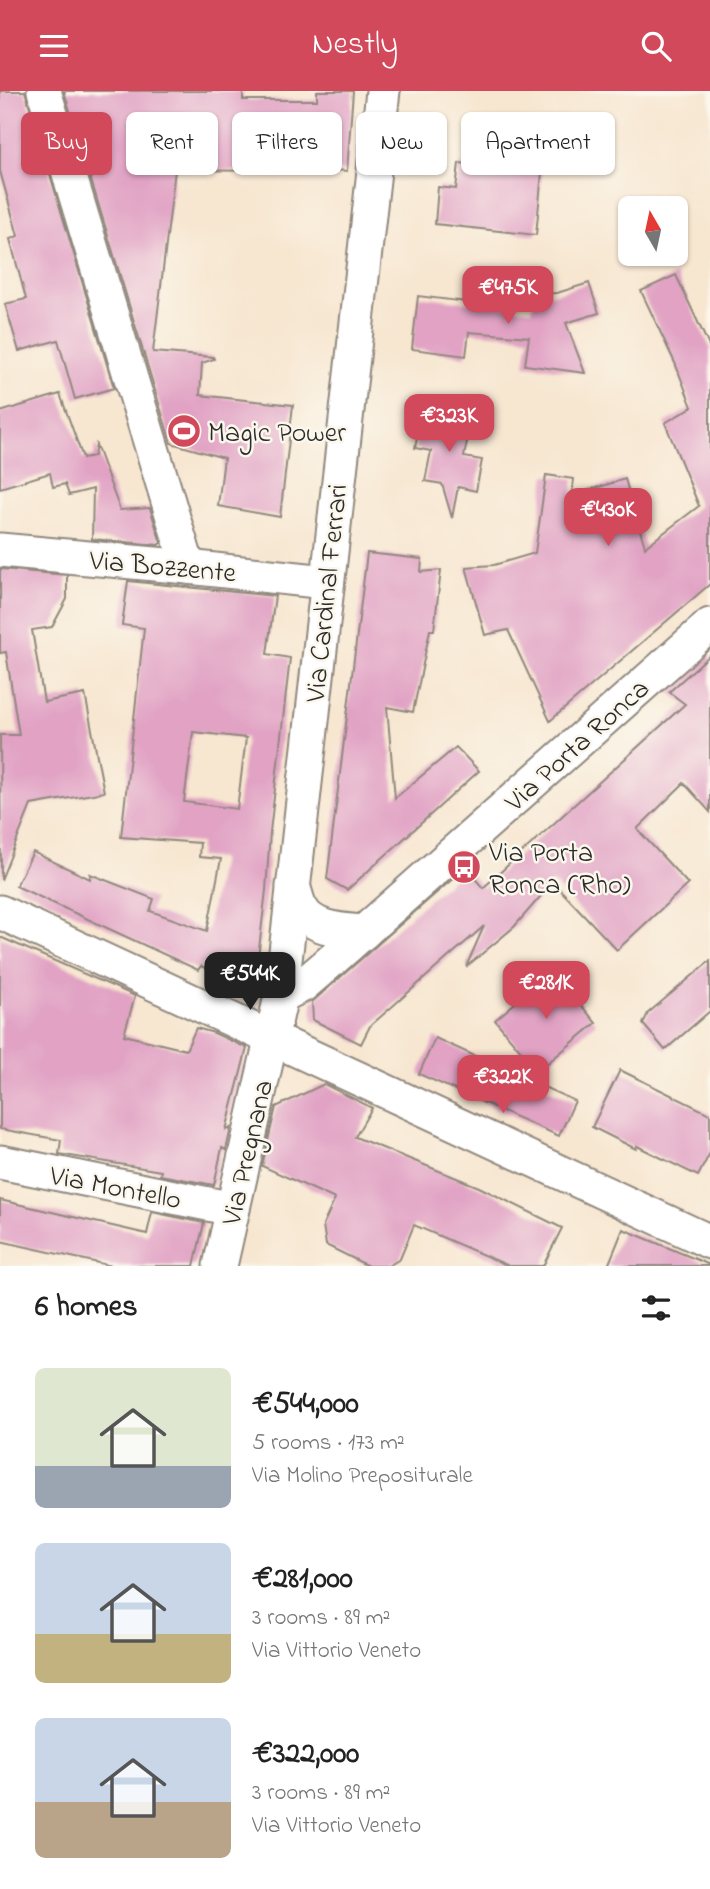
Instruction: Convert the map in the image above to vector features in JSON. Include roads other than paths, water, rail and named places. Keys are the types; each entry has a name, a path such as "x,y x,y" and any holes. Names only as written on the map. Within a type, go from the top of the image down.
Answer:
{"street":[{"path":"44,91 188,567"},
{"name":"Via Cardinal Ferrari","path":"272,1039 281,996 383,91"},
{"name":"Via Bozzente","path":"0,550 326,582"},
{"name":"Via Porta Ronca","path":"281,996 303,985 710,625"},
{"path":"293,886 302,910 316,924 364,932"},
{"path":"0,912 710,1242"},
{"name":"Via Pregnana","path":"220,1266 272,1039"},
{"name":"Via Montello","path":"0,1162 233,1209"}],"place":[{"name":"Magic Power","path":"184,431"},
{"name":"Via Porta Ronca (Rho)","path":"464,867"}]}
